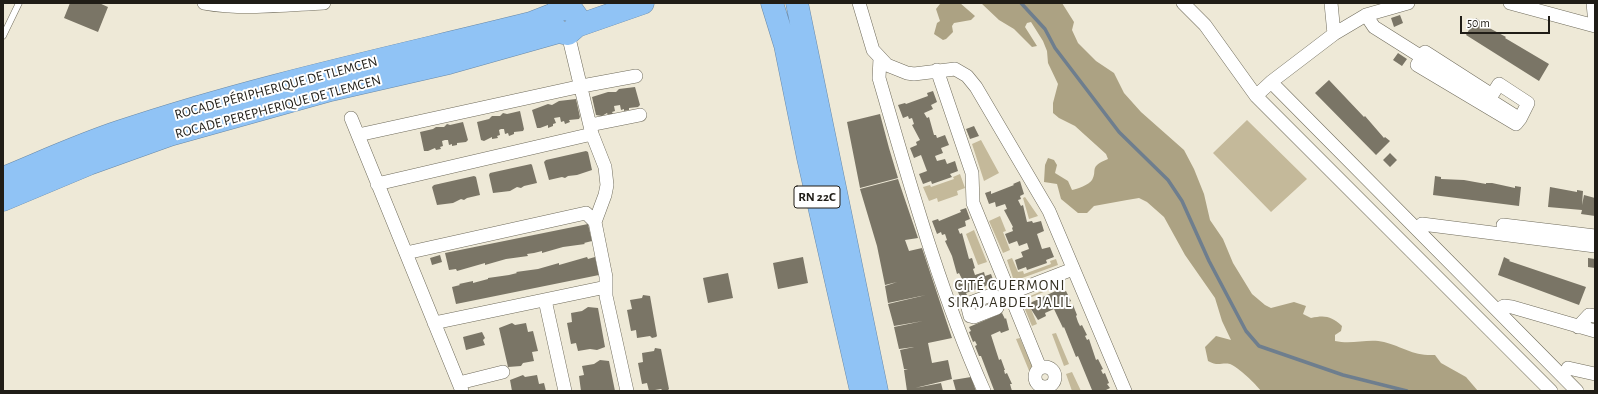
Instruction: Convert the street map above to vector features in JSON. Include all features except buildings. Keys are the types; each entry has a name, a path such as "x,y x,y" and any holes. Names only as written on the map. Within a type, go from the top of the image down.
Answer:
{"highway":[{"path":"567,16 643,3"},
{"name":"RN 22C","path":"772,3 785,45 808,158 861,391"},
{"name":"RN 22C","path":"797,3 877,391"},
{"name":"ROCADE PÉRIPHERIQUE DE TLEMCEN","path":"3,178 120,131 190,110 260,90 531,23 567,16"},
{"name":"ROCADE PEREPHERIQUE DE TLEMCEN","path":"3,200 89,164 170,135 331,90 449,63 567,16"}],"street":[{"path":"204,3 220,6 324,3"},
{"path":"804,3 816,70 812,79"},
{"path":"859,3 873,50 887,65 907,73 955,69 967,76 976,87 1016,157 1042,196 1125,391"},
{"path":"1183,3 1205,25 1256,96 1551,391"},
{"path":"1331,3 1334,34"},
{"path":"1256,96 1271,82 1334,34 1366,15 1408,3"},
{"path":"1510,3 1595,25 1593,3"},
{"path":"1366,15 1374,27 1421,58 1520,119 1528,103 1499,84 1492,95 1425,52 1421,58"},
{"path":"567,16 591,130 600,153 606,178 605,195 595,222 606,287 627,391"},
{"path":"880,58 879,78 931,254 970,360 984,391"},
{"path":"937,70 972,173 973,203 1040,368 1049,368 1054,373 1053,382 1049,389"},
{"path":"358,135 582,86 636,76"},
{"path":"1271,82 1577,391"},
{"path":"377,184 591,130 640,115"},
{"path":"351,118 460,387 502,372"},
{"path":"406,253 586,213 601,207"},
{"path":"586,213 595,222"},
{"path":"1440,226 1440,218 1595,236"},
{"path":"1422,224 1595,246"},
{"path":"996,299 1073,269"},
{"path":"434,323 606,287"},
{"path":"545,300 565,391"},
{"path":"1497,310 1504,306 1512,307 1595,331"},
{"path":"1578,327 1589,315 1595,316"},
{"path":"1568,368 1594,373"}],"lane":[{"path":"3,36 19,3"}],"shaded area":[{"path":"960,3 975,16 971,20 954,23 952,26 953,32 943,40 934,34 937,23 940,21 936,9 940,4"},
{"path":"981,3 1062,3 1074,22 1072,30 1078,43 1096,61 1114,73 1124,93 1141,112 1184,150 1194,169 1204,194 1210,220 1223,239 1233,263 1252,294 1265,305 1271,308 1294,302 1306,306 1303,314 1311,318 1331,318 1342,326 1341,331 1335,335 1335,341 1378,341 1391,344 1414,353 1435,355 1441,363 1466,377 1478,391 1261,391 1238,368 1230,364 1215,364 1208,361 1205,347 1216,336 1231,340 1222,321 1215,298 1185,255 1164,217 1147,202 1139,198 1094,206 1087,213 1078,213 1061,199 1057,184 1044,182 1045,165 1048,158 1054,160 1057,165 1055,173 1068,181 1072,190 1088,184 1094,177 1095,169 1098,164 1108,159 1106,154 1075,126 1059,118 1053,113 1053,103 1058,84 1048,63 1047,51 1043,41 1031,22 1027,23 1025,27 1037,46 1032,47 1014,29 999,20"},
{"path":"1247,120 1307,179 1271,212 1213,153"},
{"path":"981,140 999,173 984,181 972,144"},
{"path":"960,174 965,188 957,191 958,195 938,202 937,198 929,201 923,187 930,185 931,187 954,179 953,177"},
{"path":"1025,197 1038,216 1029,219 1023,198"},
{"path":"1000,216 1006,231 1003,232 1010,250 1003,253 989,221"},
{"path":"974,230 987,262 978,265 966,234"},
{"path":"1012,258 1018,272 1023,271 1024,274 1051,264 1050,261 1056,259 1058,265 1014,281 1007,260"},
{"path":"1065,281 1065,283 1027,299 1037,324 1032,326 1021,300"},
{"path":"1056,333 1069,364 1064,366 1052,334"},
{"path":"1020,338 1033,368 1030,373 1016,339"},
{"path":"1072,372 1081,391 1072,391 1066,374"}],"waterway":[{"path":"1021,3 1045,29 1055,48 1119,132 1168,180 1182,201 1209,261 1246,331 1259,346 1343,375 1407,391"}],"district":[{"name":"CITÉ GUERMONI SIRAJ ABDEL JALIL","path":"1010,294"}]}
